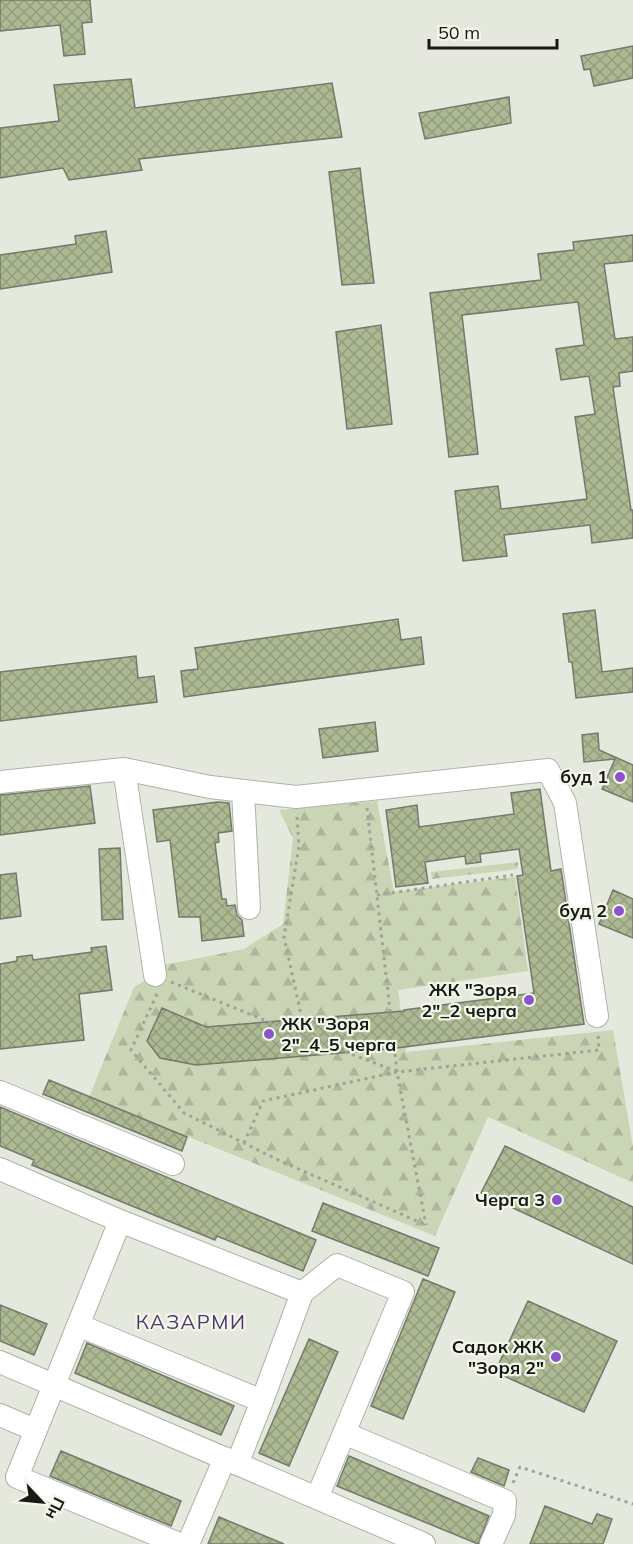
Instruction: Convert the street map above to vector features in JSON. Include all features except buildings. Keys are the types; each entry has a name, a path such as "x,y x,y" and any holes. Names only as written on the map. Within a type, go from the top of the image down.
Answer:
{"lane":[{"path":"0,782 124,769 210,787 296,797 548,770 565,803 597,1016"},
{"path":"124,769 159,977"},
{"path":"243,791 249,909"},
{"path":"0,1092 173,1164"},
{"path":"0,1169 120,1221 302,1293"},
{"path":"120,1221 17,1478 179,1544"},
{"path":"188,1544 262,1401 302,1293 337,1265 403,1292 317,1498"},
{"path":"78,1325 262,1401"},
{"path":"0,1362 424,1544"},
{"path":"0,1416 35,1430"},
{"path":"344,1433 505,1501 504,1515 491,1544"}],"path":[{"path":"364,790 397,1072 426,1225 276,1159 184,1113 131,1050 159,977 397,1072"},
{"path":"296,797 299,846 284,938 306,1037"},
{"path":"377,895 513,875"},
{"path":"244,1143 263,1101 397,1072 598,1050"},
{"path":"505,1501 519,1467 633,1504"}],"green space":[{"path":"377,801 394,892 515,877 528,971 398,990 406,1052 613,1030 633,1147 633,1183 488,1117 435,1236 89,1097 134,987 155,975 164,965 244,949 283,924 293,838 279,810"},
{"path":"518,862 518,869 432,879 431,872"}],"place":[{"name":"буд 1","path":"620,777"},
{"name":"буд 2","path":"619,911"},
{"name":"ЖК \"Зоря 2\"_2 черга","path":"529,1000"},
{"name":"ЖК \"Зоря 2\"_4_5 черга","path":"269,1034"},
{"name":"Черга 3","path":"557,1200"},
{"name":"Садок ЖК \"Зоря 2\"","path":"556,1357"}],"district":[{"name":"КАЗАРМИ","path":"191,1322"}]}
